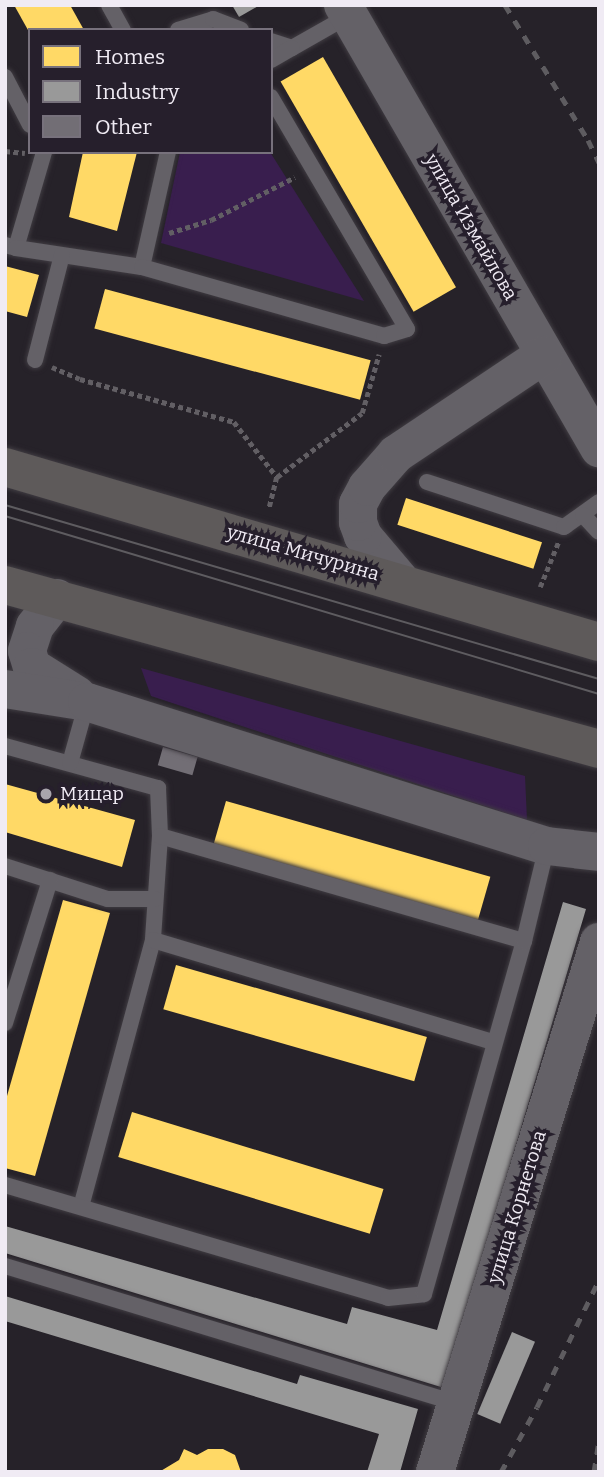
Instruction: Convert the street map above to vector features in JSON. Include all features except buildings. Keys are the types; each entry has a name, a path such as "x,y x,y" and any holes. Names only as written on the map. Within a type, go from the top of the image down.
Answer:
{"main road":[{"name":"улица Измайлова","path":"346,10 599,448"},
{"path":"401,581 363,536 358,522 358,504 367,487 396,454 544,355"},
{"name":"улица Мичурина","path":"5,467 401,581 588,639"},
{"path":"5,585 599,749"},
{"path":"57,598 35,626 27,651 32,667 87,702"},
{"path":"5,689 87,702 547,846 599,852"},
{"name":"улица Корнетова","path":"435,1472 599,942"}],"lane":[{"path":"109,5 122,28"},
{"path":"273,59 346,10"},
{"path":"184,28 213,19 236,28"},
{"path":"273,42 292,48"},
{"path":"5,78 28,121"},
{"path":"43,154 11,247 142,267 384,336 407,330 273,101"},
{"path":"142,267 168,154"},
{"path":"35,359 62,255"},
{"path":"427,482 564,527 599,502"},
{"path":"583,515 599,532"},
{"path":"70,764 87,702"},
{"path":"5,746 158,788 160,836 153,940 81,1206"},
{"path":"160,836 524,941"},
{"path":"5,1185 388,1298 424,1294 524,941 547,846"},
{"path":"5,866 107,899 155,899"},
{"path":"5,1023 50,880"},
{"path":"153,940 494,1042"},
{"path":"5,1266 457,1403"}],"path":[{"path":"149,239 211,220 311,169"},
{"path":"269,508 277,477 362,413 384,336"},
{"path":"35,359 80,379 234,422 277,477"},
{"path":"540,587 564,527"}],"shaded area":[{"path":"180,154 271,154 364,301 161,243"},
{"path":"141,668 525,776 527,820 151,696"}],"tram line":[{"path":"5,505 599,679"},
{"path":"5,516 599,694"}],"railway":[{"path":"505,5 588,140 599,163"},
{"path":"501,1472 537,1407 599,1280"},
{"path":"594,1472 599,1440"}],"place":[{"name":"Мицар","path":"46,794"}]}
